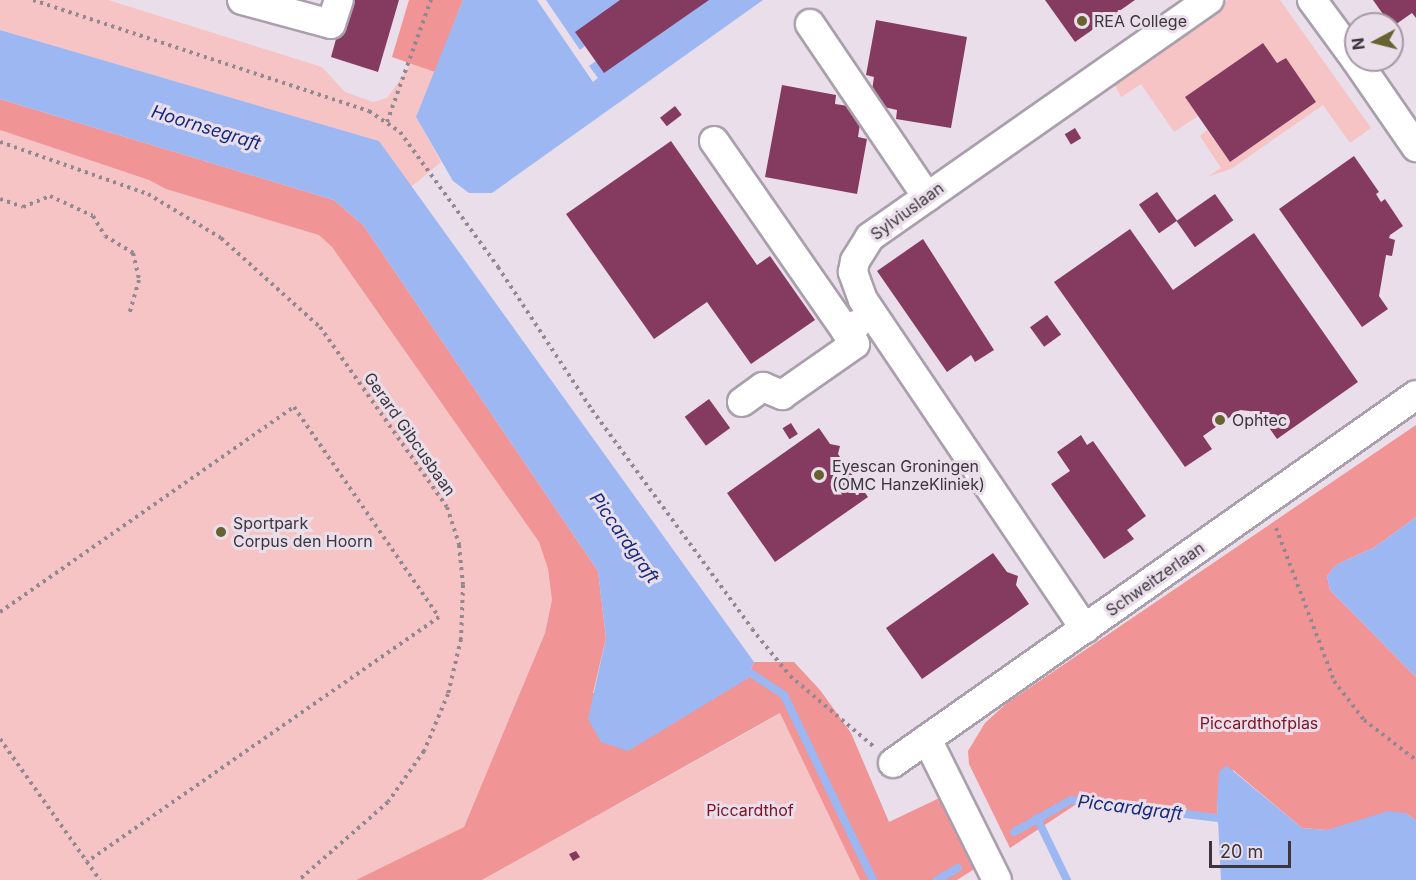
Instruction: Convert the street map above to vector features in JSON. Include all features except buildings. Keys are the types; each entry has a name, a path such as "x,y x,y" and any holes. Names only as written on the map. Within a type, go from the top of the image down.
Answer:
{"street":[{"path":"242,0 331,24 339,0"},
{"name":"Sylviuslaan","path":"1085,629 872,313 853,272 860,247 927,197 1209,0"},
{"path":"1312,0 1344,44"},
{"path":"810,24 927,197"},
{"path":"1364,72 1416,147"},
{"path":"714,141 855,344 782,395 763,387 742,402"},
{"path":"846,332 872,313"},
{"name":"Schweitzerlaan","path":"893,763 1416,395"},
{"path":"927,740 997,880"}],"path":[{"path":"33,0 369,111 400,132 498,267 592,410 752,629 790,676 893,763"},
{"path":"387,122 431,0"},
{"name":"Gerard Gibcusbaan","path":"0,142 148,194 221,238 320,327 447,507 459,545 463,585 461,639 448,694 424,751 388,802 339,849 299,880"},
{"path":"0,199 23,207 50,196 93,216 105,236 133,253 139,280 129,316"},
{"path":"0,612 294,407 439,617 87,862"},
{"path":"1266,502 1334,681 1364,720 1416,760"},
{"path":"0,740 100,880"}],"green space":[{"path":"0,0 108,0 322,67 345,92 373,102 387,98 412,63 435,72 416,117 441,162 411,187 379,141 0,30"},
{"path":"409,0 463,0 435,72 392,57"},
{"path":"1228,0 1280,0 1371,128 1350,143 1323,105 1231,169 1207,177 1221,168 1200,136 1207,130 1230,162 1316,102 1286,58 1277,63 1263,43 1185,97 1198,116 1174,132 1141,84 1121,97 1112,79"},
{"path":"0,99 334,200 364,226 598,571 606,638 593,693 747,679 754,662 794,662 820,690 851,733 889,822 952,792 990,859 957,880 860,880 780,713 482,880 356,880 464,827 545,633 552,600 548,569 539,542 332,247 319,235 166,189 149,180 0,130"},
{"name":"Sportpark Corpus den Hoorn","path":"0,130 149,180 166,189 319,234 332,247 539,542 548,569 552,601 545,633 464,827 356,880 0,880"},
{"name":"Piccardthofplas","path":"1416,425 1416,517 1375,547 1336,565 1327,576 1330,590 1416,677 1416,821 1406,813 1327,830 1302,828 1233,770 1217,802 1218,821 1093,803 1075,805 1010,848 969,764 968,751 985,723 1007,703"},
{"name":"Piccardthof","path":"781,713 860,880 482,880 737,738"}],"water":[{"path":"463,0 763,0 492,193 469,193 453,181 416,117"},
{"name":"Hoornsegraft","path":"0,30 379,141 754,662 747,679 628,751 601,742 588,719 606,638 598,571 364,226 334,200 0,99"},
{"path":"1416,517 1416,677 1330,590 1327,576 1336,565 1375,547"},
{"name":"Piccardthofplas","path":"1227,766 1302,828 1327,830 1388,811 1406,813 1416,821 1416,880 1221,880 1217,802 1219,771"}],"pier":[{"path":"537,0 546,0 580,50 585,46 596,61 589,66 598,78 593,82"}],"waterway":[{"name":"Piccardgraft","path":"743,668 784,695 873,880"},
{"name":"Piccardgraft","path":"1014,832 1071,800 1218,818"},
{"path":"1037,818 1067,880"},
{"name":"Piccardgraft","path":"937,880 958,868"}],"place":[{"name":"REA College","path":"1082,21"},
{"name":"Ophtec","path":"1220,420"},
{"name":"Eyescan Groningen (OMC HanzeKliniek)","path":"819,475"},
{"name":"Sportpark Corpus den Hoorn","path":"221,532"}]}
